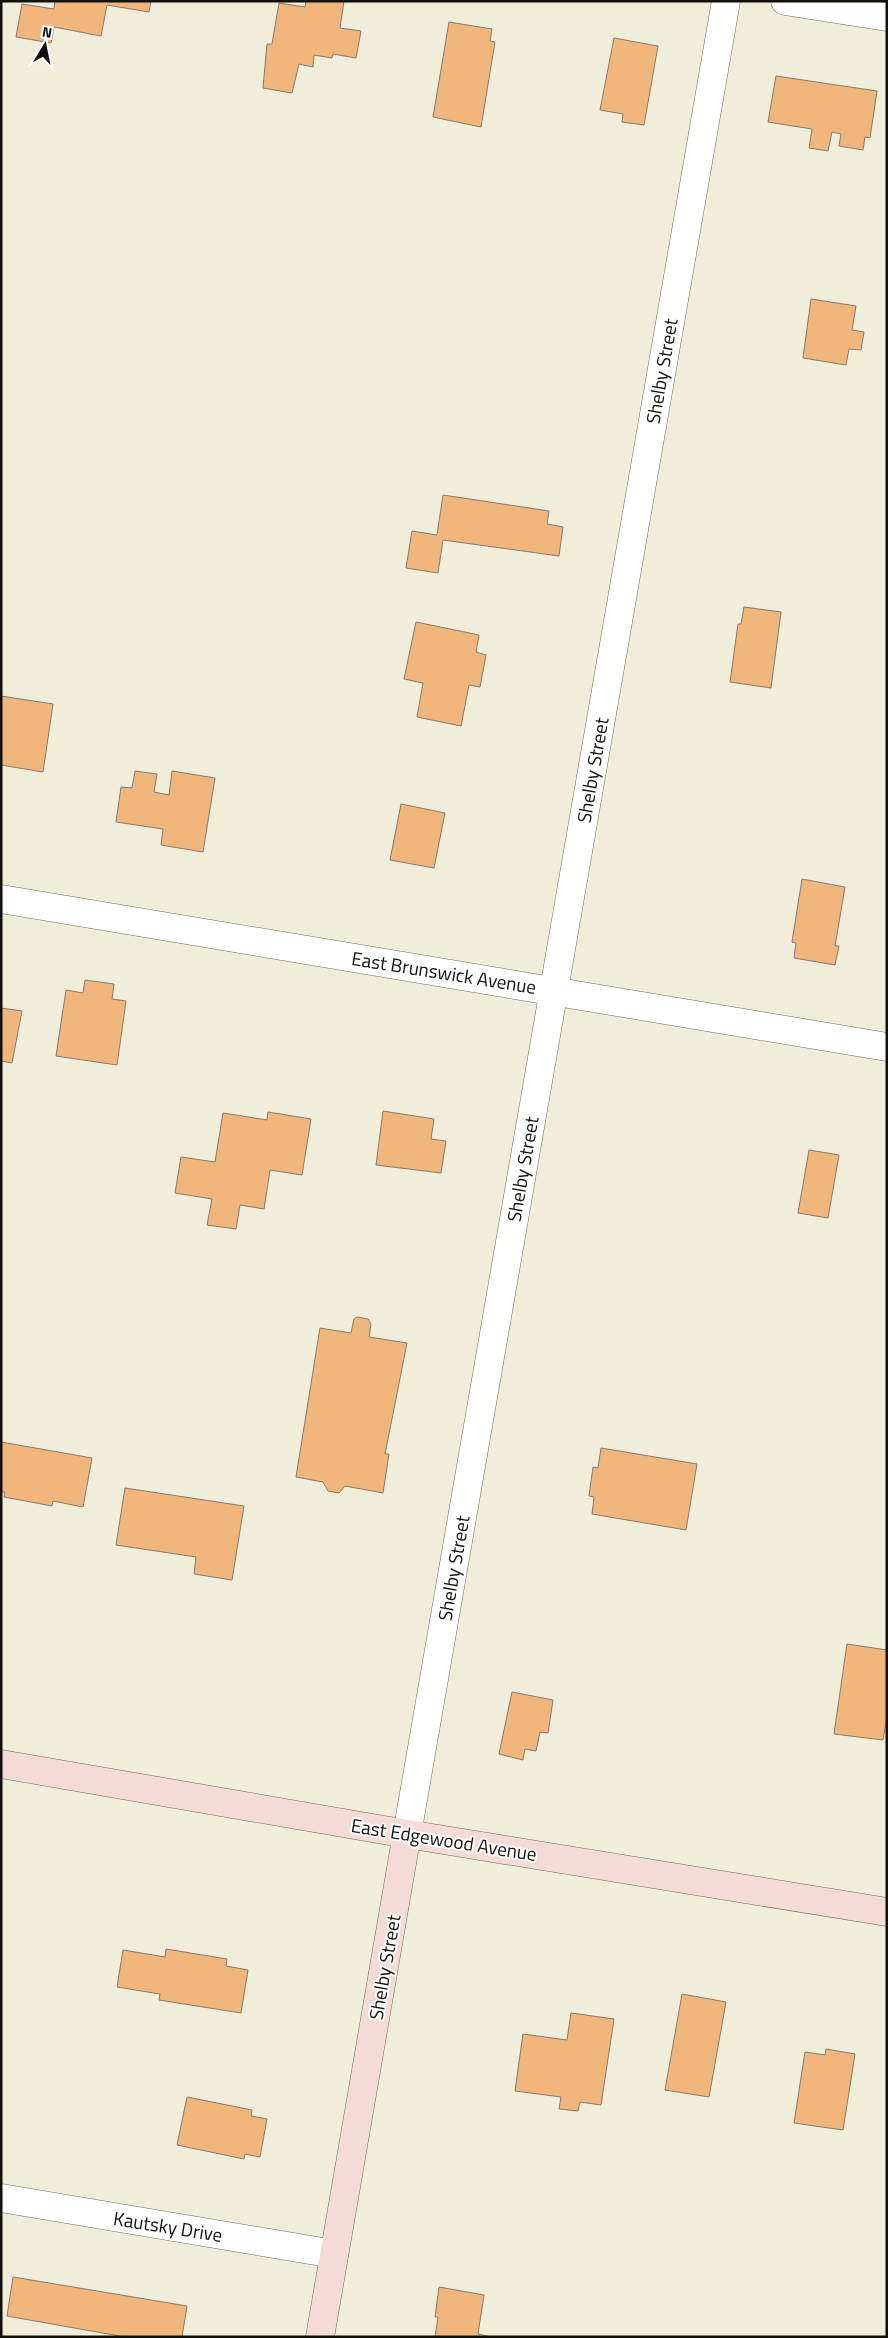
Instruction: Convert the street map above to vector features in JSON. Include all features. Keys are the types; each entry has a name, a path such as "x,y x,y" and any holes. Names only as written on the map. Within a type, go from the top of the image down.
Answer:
{"main road":[{"name":"East Edgewood Avenue","path":"1,1764 407,1834 887,1912"},
{"name":"Shelby Street","path":"320,2337 407,1834"}],"street":[{"name":"Shelby Street","path":"407,1834 726,1"},
{"path":"785,1 887,17"},
{"name":"East Brunswick Avenue","path":"1,899 887,1047"},
{"name":"Kautsky Drive","path":"1,2198 334,2254"}],"building":[{"path":"55,1 151,1 149,12 107,5 101,36 54,27 51,43 16,37 22,4 54,9"},
{"path":"306,1 344,1 340,28 361,31 356,58 333,54 332,58 314,55 313,67 299,64 292,93 263,88 267,44 272,44 279,3 305,7"},
{"path":"449,22 492,29 490,41 495,42 481,127 433,117"},
{"path":"614,38 658,46 644,125 622,122 623,114 600,110"},
{"path":"776,76 877,91 870,138 865,137 863,150 839,146 841,134 832,132 828,151 809,148 812,129 768,122"},
{"path":"811,299 856,306 852,330 864,332 861,350 849,349 846,365 803,358"},
{"path":"443,495 549,511 547,524 563,527 559,556 443,540 438,573 406,568 412,531 437,535"},
{"path":"744,607 781,612 771,688 730,682 738,624 741,624"},
{"path":"416,622 479,635 476,652 486,655 480,687 469,685 461,726 417,717 423,683 404,679"},
{"path":"1,696 53,704 43,772 1,765"},
{"path":"135,771 157,774 154,792 169,795 172,771 215,778 203,852 161,845 163,829 116,822 121,787 132,788"},
{"path":"401,804 445,813 434,868 390,860"},
{"path":"802,879 845,887 835,946 839,946 835,965 794,958 796,943 792,942"},
{"path":"85,980 114,984 112,999 126,1001 117,1065 56,1056 66,990 83,993"},
{"path":"1,1008 22,1011 12,1063 1,1061"},
{"path":"383,1111 434,1119 431,1139 446,1141 441,1173 376,1165"},
{"path":"268,1112 311,1119 302,1175 270,1170 264,1209 240,1205 236,1229 207,1225 212,1199 175,1193 181,1157 215,1162 223,1113 267,1120"},
{"path":"809,1150 839,1155 828,1218 798,1213"},
{"path":"357,1317 368,1319 371,1324 369,1337 407,1343 385,1454 389,1454 383,1493 345,1486 339,1493 328,1491 323,1482 296,1477 320,1328 351,1333 354,1319"},
{"path":"1,1442 92,1458 83,1507 53,1501 52,1506 4,1497 5,1492 1,1492"},
{"path":"601,1448 697,1464 686,1530 592,1514 594,1497 589,1496 593,1467 598,1468"},
{"path":"125,1488 244,1506 232,1580 194,1574 196,1557 116,1545"},
{"path":"847,1644 887,1650 887,1716 883,1740 834,1734"},
{"path":"512,1692 553,1700 548,1733 540,1732 536,1751 525,1749 523,1760 499,1754"},
{"path":"166,1949 227,1959 226,1966 248,1970 241,2013 159,2000 160,1994 117,1987 123,1950 165,1957"},
{"path":"682,1994 726,2002 709,2097 665,2090"},
{"path":"571,2013 614,2019 601,2105 580,2102 578,2111 559,2109 561,2097 515,2091 523,2034 567,2040"},
{"path":"826,2049 855,2054 843,2130 794,2123 805,2052 825,2055"},
{"path":"187,2097 252,2110 251,2116 267,2119 260,2157 245,2154 244,2159 177,2145"},
{"path":"13,2277 187,2306 182,2337 125,2337 7,2316"},
{"path":"439,2287 484,2295 478,2334 491,2337 435,2337 438,2317 435,2317"}]}
